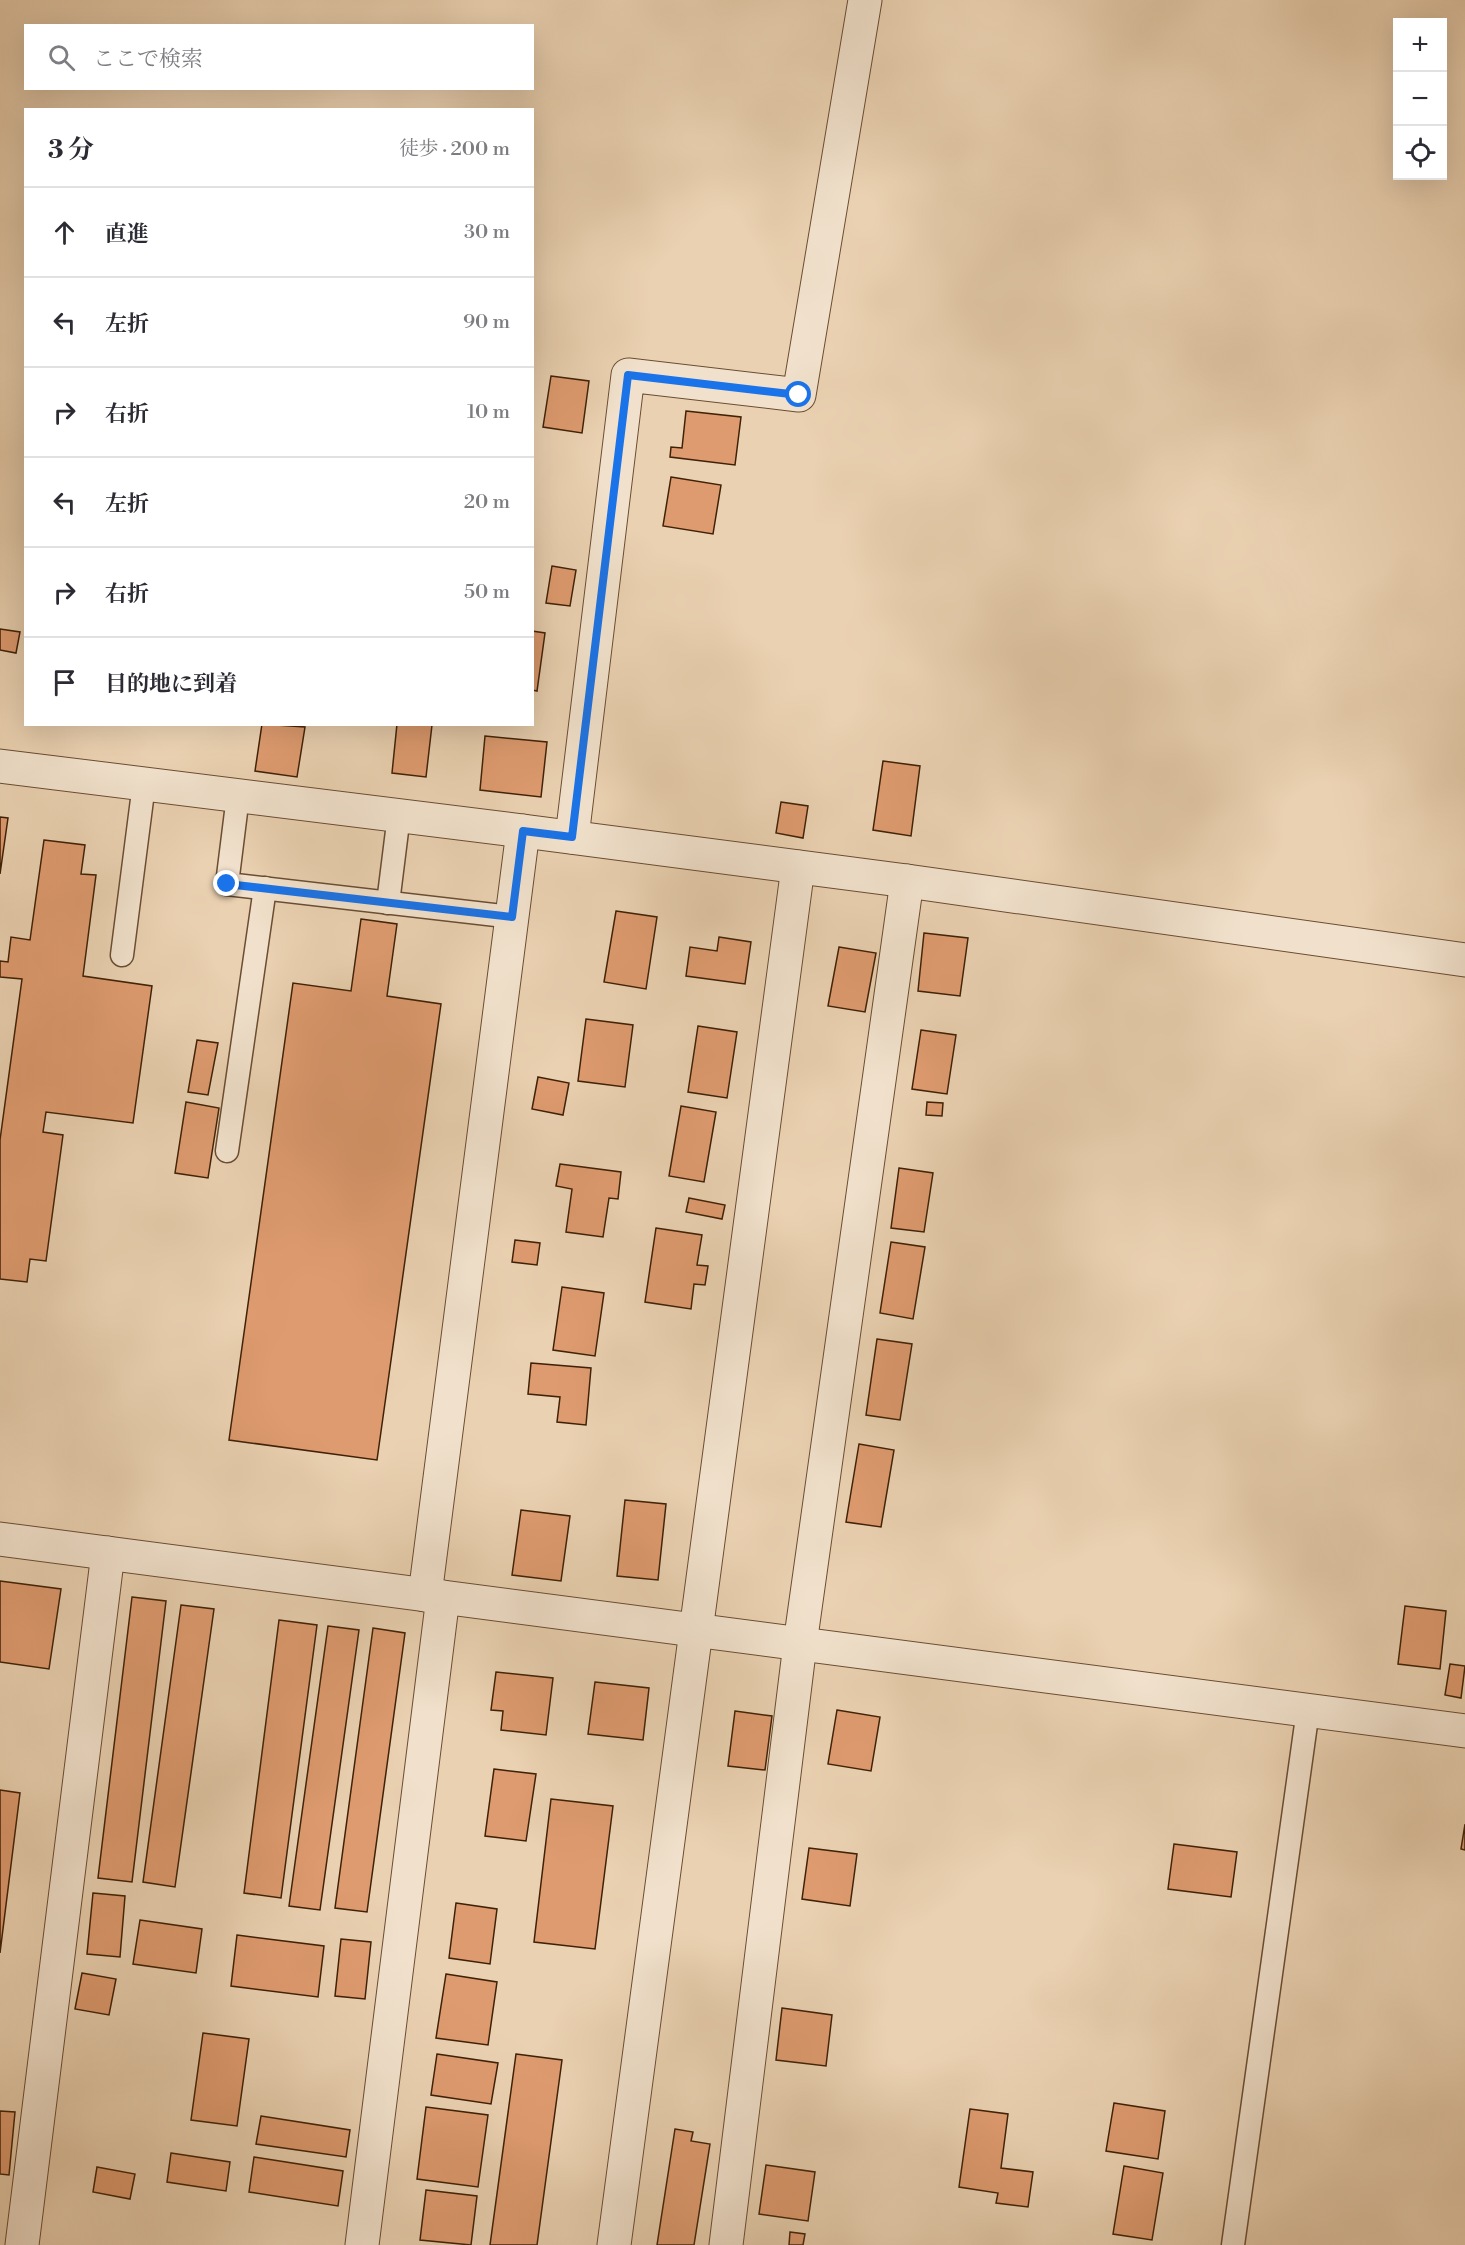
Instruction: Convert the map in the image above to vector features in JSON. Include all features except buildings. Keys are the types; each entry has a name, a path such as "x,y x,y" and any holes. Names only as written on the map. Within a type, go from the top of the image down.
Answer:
{"street":[{"path":"572,837 628,375 799,395 865,0"},
{"path":"0,766 907,881 1465,960"},
{"path":"362,2245 434,1596 523,831"},
{"path":"614,2245 798,867"},
{"path":"726,2245 800,1644 907,881"},
{"path":"0,1539 1465,1731"},
{"path":"22,2245 108,1553"}],"lane":[{"path":"122,955 144,784"},
{"path":"238,795 227,884 512,917"},
{"path":"388,903 399,815"},
{"path":"226,1151 265,888"},
{"path":"1233,2245 1308,1710"}],"route":[{"path":"227,884 512,917 523,831 572,837 628,375 799,395"}]}
